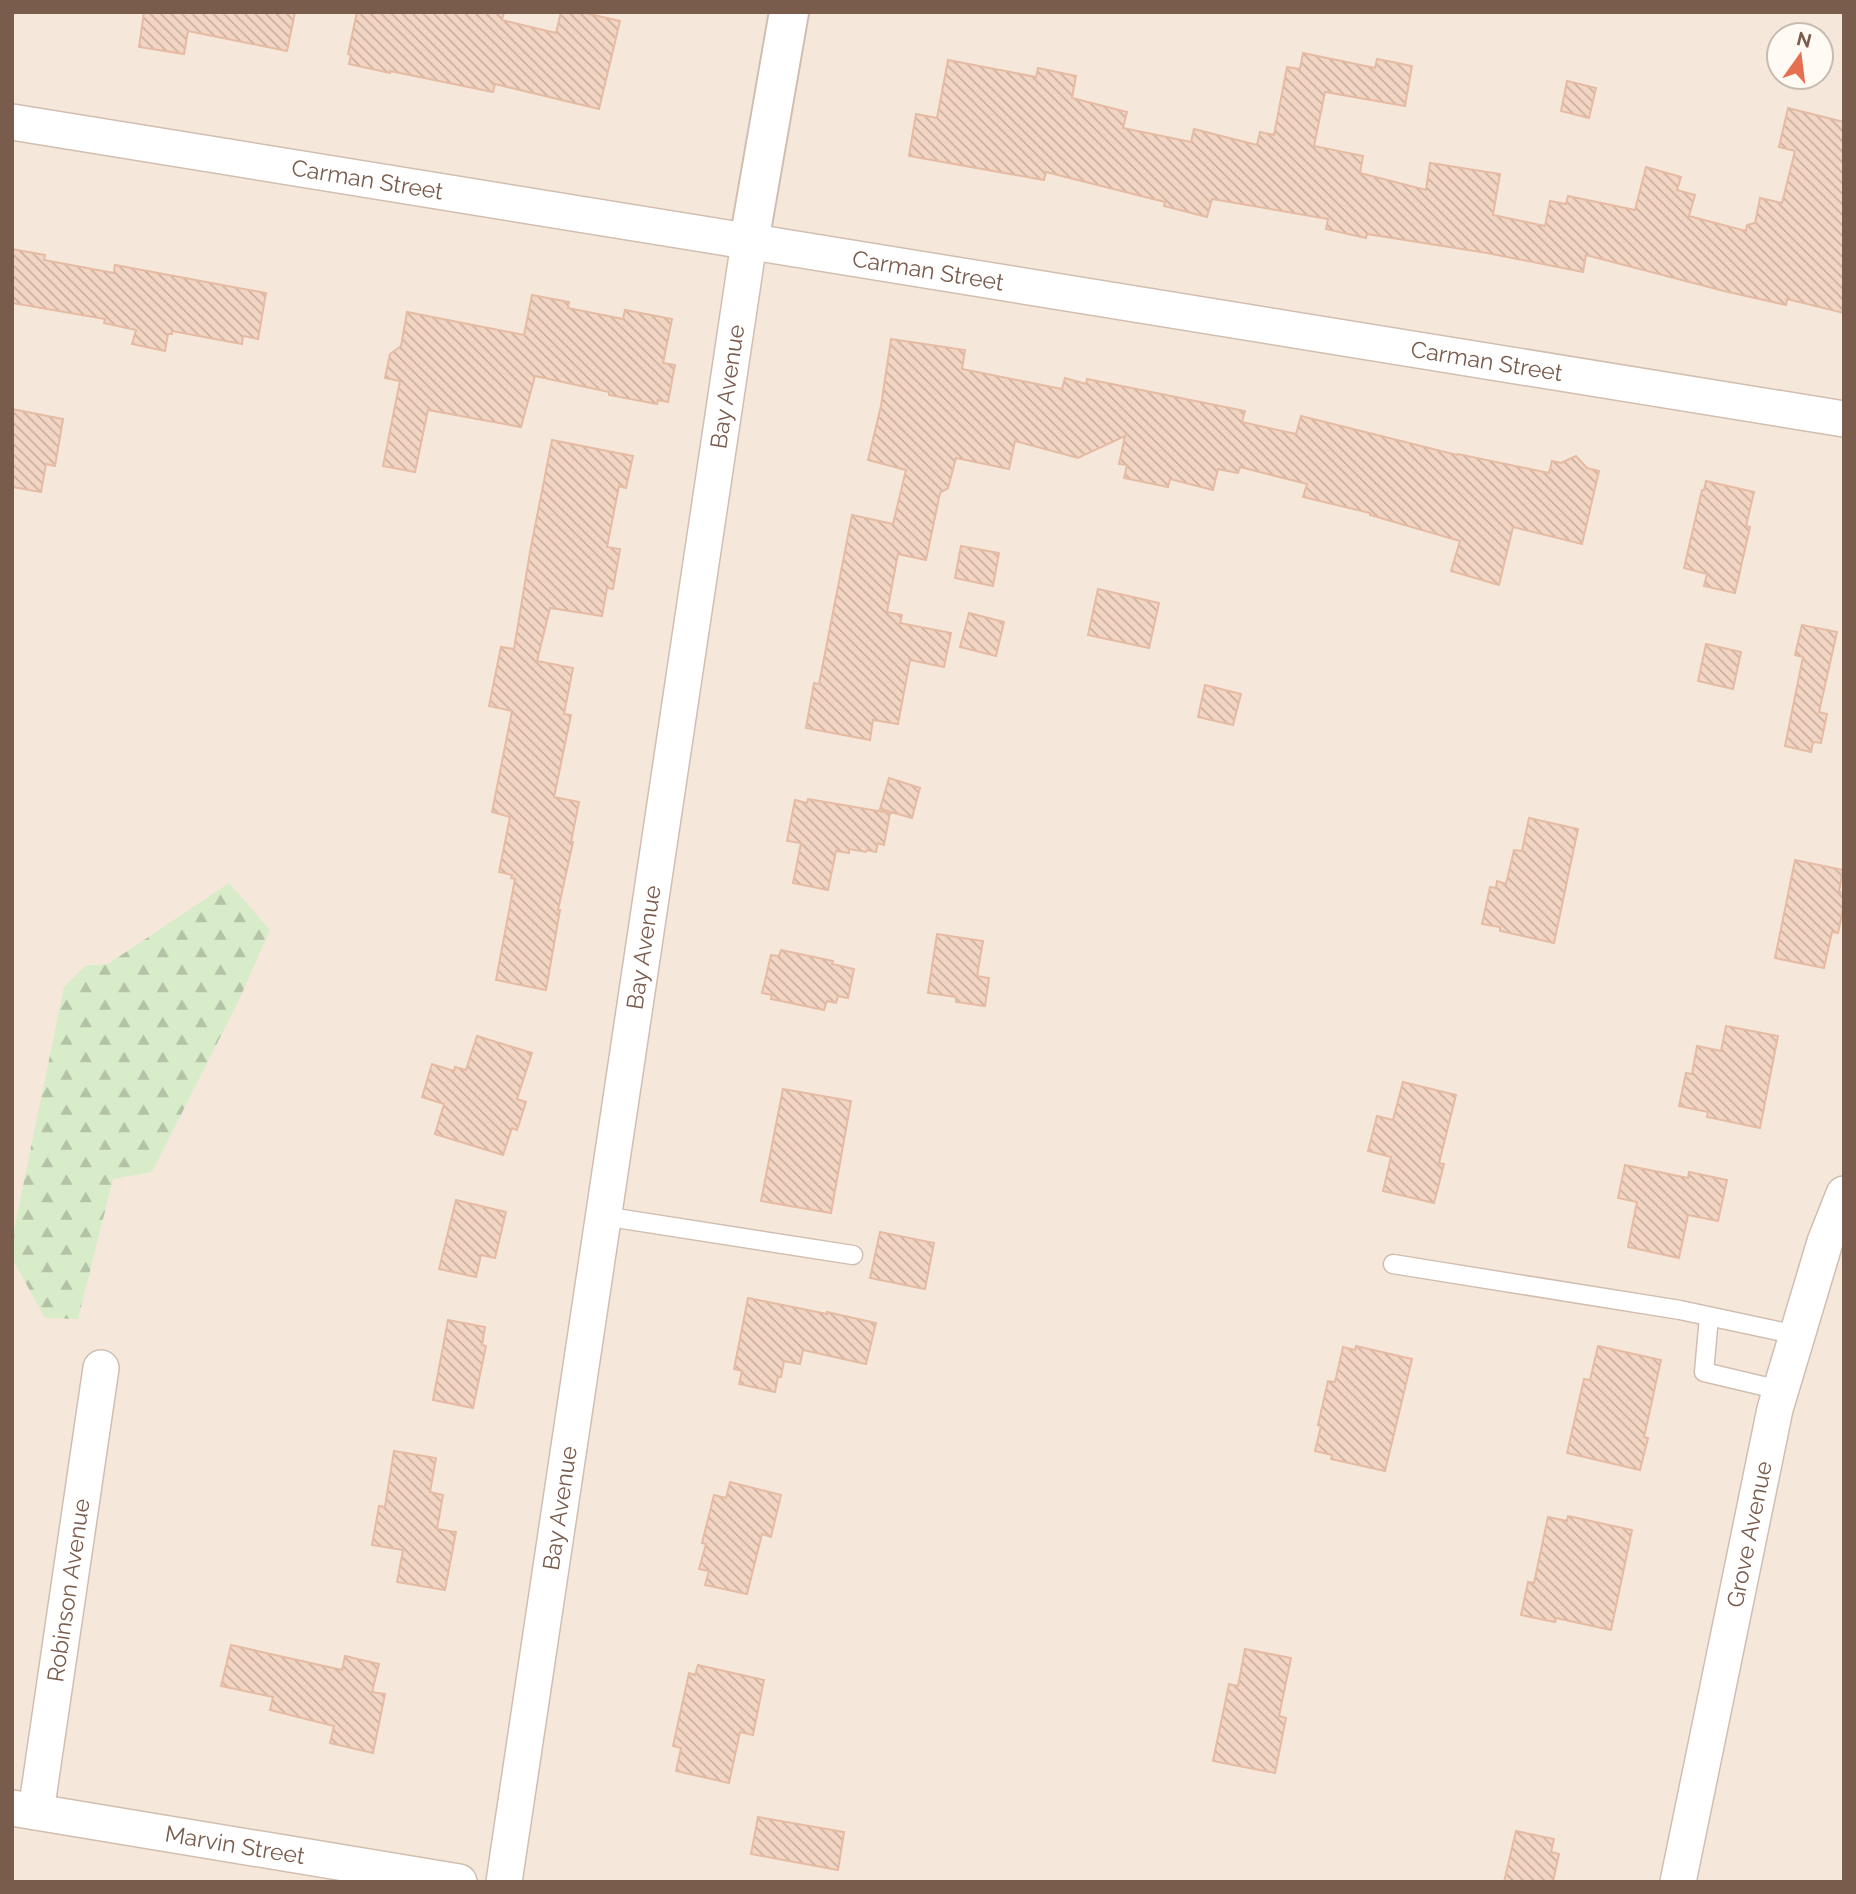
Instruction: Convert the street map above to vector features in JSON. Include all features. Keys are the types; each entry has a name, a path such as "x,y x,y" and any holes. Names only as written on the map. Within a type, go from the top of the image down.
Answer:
{"street":[{"name":"Bay Avenue","path":"504,1882 748,242 789,12"},
{"name":"Carman Street","path":"12,122 1844,419"},
{"name":"Grove Avenue","path":"1678,1882 1780,1390 1825,1242 1844,1194"},
{"name":"Robinson Avenue","path":"24,1810 101,1368"},
{"name":"Marvin Street","path":"24,1810 459,1882"}],"lane":[{"path":"603,1216 853,1255"},
{"path":"1393,1264 1680,1310 1797,1335"},
{"path":"1709,1317 1704,1372 1780,1390"}],"shaded area":[{"path":"12,12 1844,12 1844,1882 12,1882"}],"green space":[{"path":"229,883 270,930 238,1002 152,1172 113,1179 78,1319 45,1318 12,1258 12,1239 64,987 85,966 108,964"}],"building":[{"path":"144,12 295,12 287,51 188,31 184,54 139,47"},
{"path":"357,12 504,12 502,20 556,33 561,12 581,12 620,21 599,109 495,84 493,92 349,64 351,55 348,54"},
{"path":"1303,53 1375,68 1377,59 1412,66 1405,106 1325,92 1314,146 1363,156 1360,173 1426,190 1430,163 1500,174 1493,215 1545,226 1550,201 1566,204 1568,196 1635,210 1646,167 1681,177 1677,190 1695,195 1689,216 1746,231 1747,225 1755,223 1760,198 1782,203 1795,151 1779,147 1788,108 1844,122 1844,313 1787,299 1786,305 1586,255 1583,272 1367,234 1366,238 1326,229 1328,219 1212,199 1207,217 1164,206 1165,202 1046,172 1044,180 909,156 916,114 937,118 948,60 1036,77 1038,68 1076,76 1072,98 1127,112 1123,128 1191,142 1194,129 1257,145 1260,132 1274,135 1287,67 1300,69"},
{"path":"1567,81 1596,88 1589,118 1561,111"},
{"path":"12,249 45,255 44,260 114,273 115,265 266,293 258,339 243,336 242,344 172,331 172,334 168,334 165,351 132,344 136,330 104,323 105,319 12,303"},
{"path":"532,295 569,302 568,308 623,319 625,310 672,319 663,363 675,365 668,402 658,400 657,404 609,395 609,392 535,376 521,427 428,410 415,472 383,466 400,381 385,378 390,354 401,346 407,312 524,335"},
{"path":"891,339 965,350 962,369 1062,389 1065,378 1086,384 1087,379 1245,411 1242,422 1296,434 1301,416 1457,455 1549,473 1552,461 1561,463 1576,456 1587,468 1599,471 1582,544 1513,527 1499,585 1451,571 1460,541 1370,513 1303,497 1307,484 1240,467 1238,473 1218,469 1213,490 1170,479 1168,487 1124,478 1127,465 1119,464 1125,436 1078,458 1015,441 1009,469 956,458 948,488 940,493 926,560 898,554 887,612 902,615 900,623 951,633 944,667 910,660 898,724 873,720 870,740 806,728 814,683 819,684 852,515 893,524 906,470 868,460 881,406"},
{"path":"12,409 63,419 55,466 46,464 41,492 12,487"},
{"path":"552,440 633,456 626,488 619,486 607,547 620,549 613,589 607,588 602,616 550,608 537,661 573,668 564,714 571,715 554,797 579,802 546,990 496,980 515,879 511,878 512,875 499,872 510,817 492,812 512,711 489,706 501,647 514,649"},
{"path":"1706,481 1754,492 1746,526 1750,527 1735,593 1704,586 1707,574 1684,568"},
{"path":"961,546 999,553 993,586 955,578"},
{"path":"1098,589 1159,603 1149,648 1088,635"},
{"path":"969,613 1004,622 996,656 960,647"},
{"path":"1802,625 1837,632 1819,712 1827,714 1821,743 1813,742 1811,752 1785,746 1803,657 1795,655"},
{"path":"1706,644 1741,652 1733,689 1698,681"},
{"path":"1205,685 1241,694 1233,725 1198,717"},
{"path":"889,778 920,788 912,818 880,809"},
{"path":"808,799 890,813 884,845 878,843 876,852 849,849 849,853 836,851 828,890 793,883 801,843 787,841 795,800 807,803"},
{"path":"1529,818 1578,829 1554,943 1500,931 1500,927 1482,924 1490,887 1496,888 1497,881 1506,884 1514,850 1522,851"},
{"path":"1795,860 1843,870 1839,892 1844,893 1844,904 1838,933 1832,932 1824,968 1775,958"},
{"path":"937,934 983,941 977,976 989,978 985,1006 956,1002 956,997 928,993"},
{"path":"781,950 833,961 832,964 854,969 848,998 838,996 836,1003 827,1001 824,1010 771,999 772,995 762,993 771,955 779,956"},
{"path":"1726,1026 1778,1036 1760,1128 1707,1117 1708,1112 1679,1106 1686,1073 1692,1074 1697,1046 1721,1051"},
{"path":"477,1036 532,1053 517,1099 526,1102 517,1130 512,1128 503,1155 435,1134 444,1104 422,1097 432,1064 454,1071 455,1067 466,1070"},
{"path":"1403,1082 1456,1095 1439,1163 1444,1164 1434,1203 1383,1191 1391,1157 1368,1151 1377,1116 1393,1120"},
{"path":"783,1089 851,1101 831,1213 761,1201"},
{"path":"1625,1165 1688,1178 1689,1172 1727,1180 1718,1221 1688,1215 1679,1258 1628,1247 1637,1202 1618,1198"},
{"path":"456,1200 506,1212 495,1258 481,1255 476,1277 439,1269"},
{"path":"880,1232 934,1243 925,1289 870,1278"},
{"path":"748,1298 876,1323 866,1364 803,1350 800,1364 784,1361 775,1392 739,1384 742,1371 734,1369"},
{"path":"448,1320 485,1327 482,1345 486,1346 473,1408 433,1400"},
{"path":"1356,1346 1412,1359 1385,1471 1331,1459 1332,1455 1315,1451 1328,1381 1335,1382 1343,1347 1355,1350"},
{"path":"1598,1346 1661,1360 1644,1437 1648,1438 1640,1470 1567,1453 1584,1379 1590,1380"},
{"path":"394,1451 436,1458 430,1492 443,1495 437,1529 456,1532 445,1590 397,1582 403,1550 372,1545 379,1506 385,1507"},
{"path":"730,1482 781,1495 771,1537 762,1534 747,1594 705,1585 709,1571 699,1569 706,1544 702,1543 714,1495 726,1498"},
{"path":"1568,1516 1632,1530 1611,1630 1556,1618 1555,1622 1521,1615 1528,1582 1534,1583 1548,1517 1567,1521"},
{"path":"231,1645 342,1670 345,1656 379,1664 372,1692 385,1694 373,1753 330,1743 334,1726 270,1710 273,1697 221,1686"},
{"path":"1245,1649 1291,1658 1279,1716 1286,1718 1275,1773 1213,1761 1229,1684 1238,1686"},
{"path":"698,1665 764,1680 753,1735 740,1732 729,1783 676,1771 681,1748 673,1746 689,1673 695,1675"},
{"path":"758,1817 844,1832 838,1870 751,1854"},
{"path":"1516,1831 1554,1839 1551,1852 1559,1854 1553,1882 1504,1882"}]}
